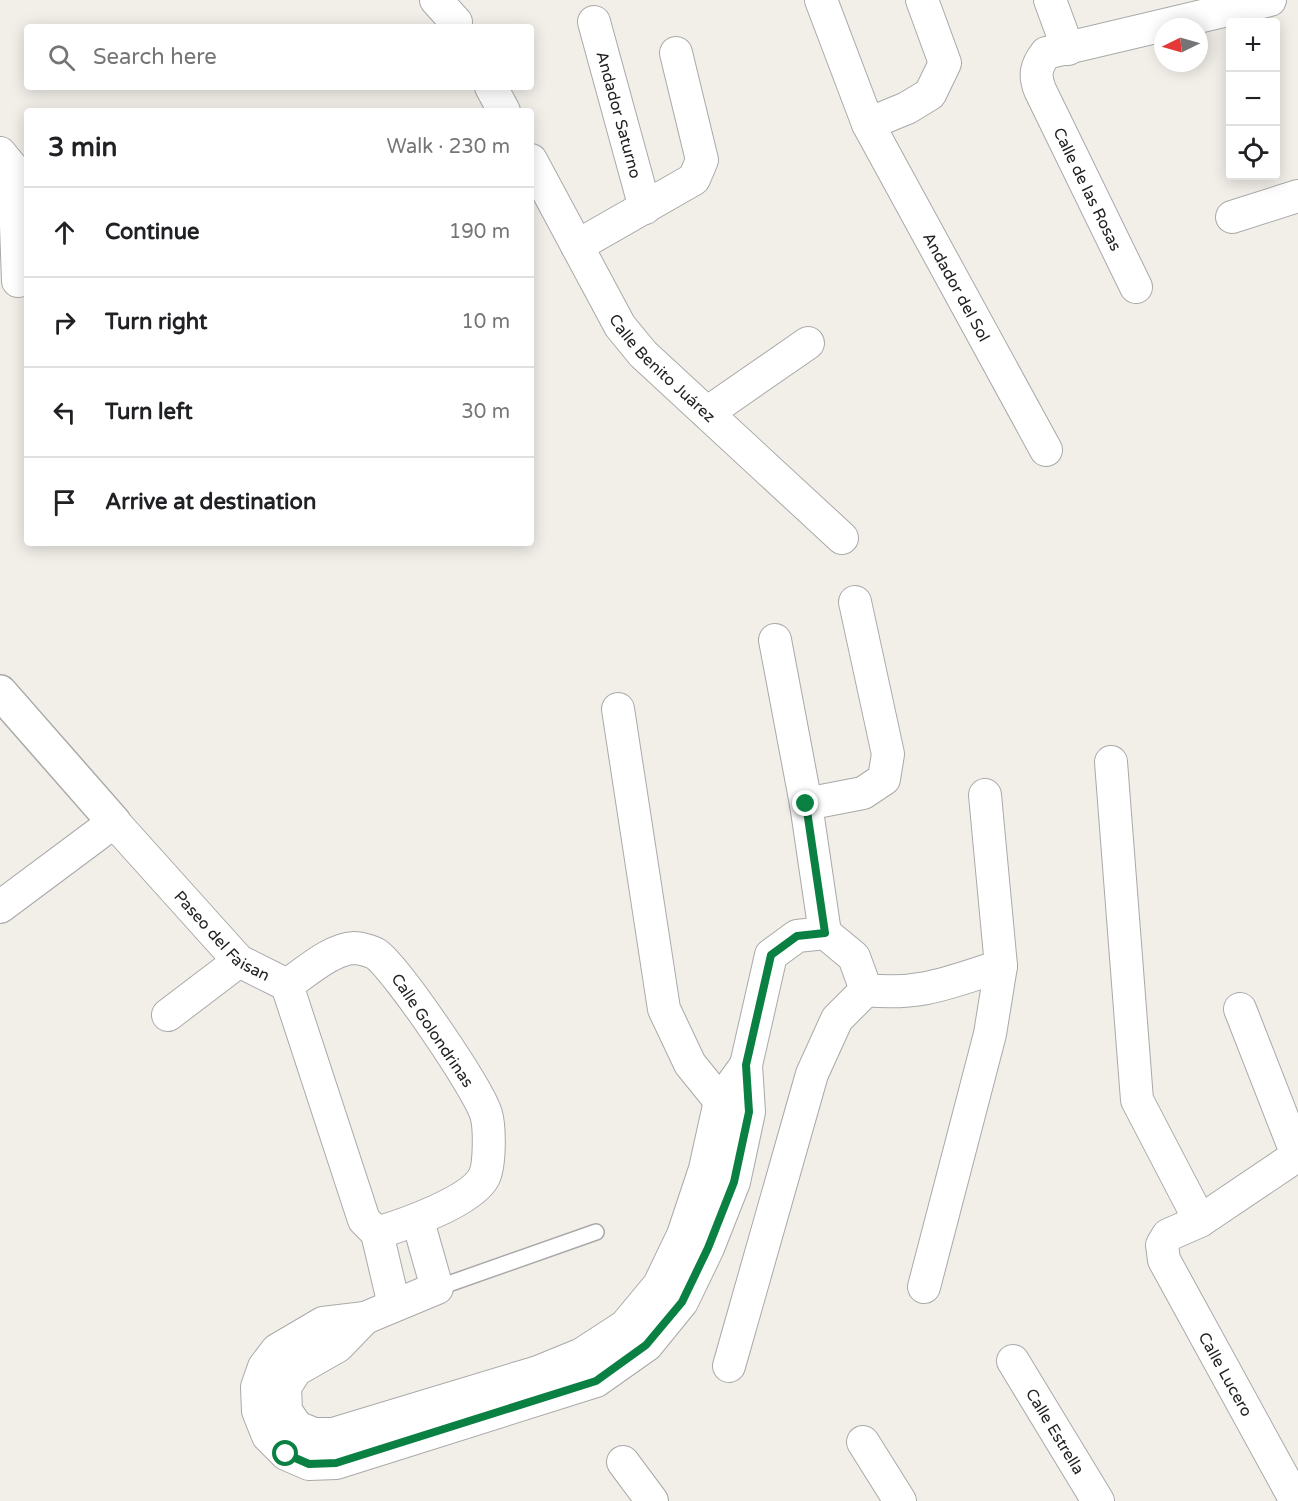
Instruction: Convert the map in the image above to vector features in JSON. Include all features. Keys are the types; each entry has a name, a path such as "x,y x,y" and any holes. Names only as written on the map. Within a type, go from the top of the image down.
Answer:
{"street":[{"name":"Andador del Sol","path":"820,0 868,124 1046,450"},
{"path":"868,124 907,108 930,94 945,63 922,0"},
{"path":"1050,0 1068,49 1270,0"},
{"name":"Andador Saturno","path":"594,22 645,208"},
{"name":"Calle de las Rosas","path":"1068,49 1046,53 1038,63 1035,77 1136,288"},
{"path":"577,246 694,179 700,170 702,160 676,53"},
{"path":"493,90 502,108"},
{"path":"0,153 14,170 18,281"},
{"name":"Calle Benito Juárez","path":"534,166 620,326 643,354 842,538"},
{"path":"1232,217 1298,196"},
{"path":"707,413 808,344"},
{"path":"806,804 863,793 884,778 888,754 855,602"},
{"path":"775,640 806,804 825,933 854,957 866,990"},
{"name":"Paseo del Faisan","path":"0,692 239,961 287,985 371,1226 394,1305"},
{"path":"618,709 664,1009 690,1064 720,1101 749,1112"},
{"path":"1111,762 1137,1100 1200,1221 1297,1155 1240,1009"},
{"path":"924,1287 990,1034 1001,966 985,795"},
{"path":"0,907 114,822"},
{"path":"418,1221 437,1288 365,1318 323,1323 277,1350 264,1367 257,1387 258,1411 268,1436 286,1454 309,1464 336,1463 596,1381 646,1345 682,1302 708,1248 734,1182 749,1112 746,1065 771,955 797,936 825,933"},
{"name":"Calle Golondrinas","path":"287,985 334,954 353,948 375,953 393,971 471,1082 486,1115 489,1155 484,1178 461,1198 418,1221 371,1226"},
{"path":"168,1015 239,961"},
{"path":"866,990 897,993 918,991 1001,966"},
{"path":"729,1366 812,1074 837,1019 866,990"},
{"path":"365,1318 338,1346 297,1370 285,1387 286,1411 297,1427 314,1434 333,1434 538,1372 582,1354 625,1326 659,1285 683,1235 705,1170 720,1101 746,1065"},
{"name":"Calle Lucero","path":"1200,1221 1168,1235 1162,1245 1164,1260 1296,1501"},
{"name":"Calle Estrella","path":"1013,1361 1098,1501"},
{"path":"863,1442 900,1501"},
{"path":"623,1462 652,1501"}],"lane":[{"path":"437,1288 596,1232"}],"route":[{"path":"286,1454 309,1464 336,1463 596,1381 646,1345 682,1302 708,1248 734,1182 749,1112 746,1065 771,955 797,936 825,933 806,804"}]}
